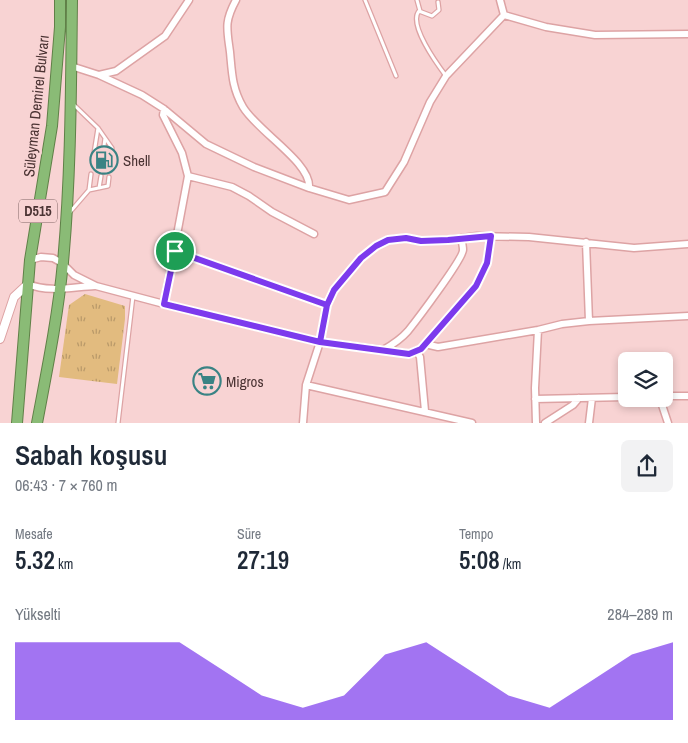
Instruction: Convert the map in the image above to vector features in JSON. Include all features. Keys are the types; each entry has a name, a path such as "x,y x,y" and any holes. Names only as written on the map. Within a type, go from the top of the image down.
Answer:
{"highway":[{"name":"Süleyman Demirel Bulvarı","path":"17,423 30,260 52,126 60,27 60,0"},
{"name":"Süleyman Demirel Bulvarı","path":"37,423 60,288 66,216 71,102 72,0"}],"street":[{"path":"99,75 116,71 165,36 189,0"},
{"path":"236,0 228,20 226,34 231,74 236,92 244,108 256,123 301,164 308,177 309,188"},
{"path":"500,0 504,15"},
{"path":"71,66 99,75 142,95 206,144 254,167 309,188 349,200 385,192 404,162 430,102 446,76 504,15"},
{"path":"504,15 546,27 595,35 688,34"},
{"path":"164,110 163,116 182,153 188,176 164,304"},
{"path":"188,176 232,187 272,212 314,234"},
{"path":"30,260 41,257 53,258 62,263 74,275 96,286 164,304 320,342 405,354 417,352 476,286 487,263 491,236"},
{"path":"303,423 306,385 320,342 327,305 334,290 361,258 376,246 388,240 406,238 421,241 491,236 529,237 634,248 688,244"},
{"path":"383,350 407,332 454,266 463,250 461,238"},
{"path":"586,242 589,321"},
{"path":"175,251 327,305"},
{"path":"0,340 14,297 28,284 50,290 96,286"},
{"path":"425,344 438,346 589,321 688,316"},
{"path":"536,423 535,399 538,330"},
{"path":"417,352 420,357 425,411"},
{"path":"306,385 472,423"},
{"path":"673,396 688,396"},
{"path":"535,399 618,397"},
{"path":"545,423 573,405 579,398"},
{"path":"589,423 592,398"},
{"path":"663,407 668,423"}],"lane":[{"path":"365,0 396,76"},
{"path":"417,0 420,11"},
{"path":"420,11 432,16 439,10 438,2"},
{"path":"420,11 416,14 417,26 433,59 446,76"},
{"path":"71,102 98,128 112,148 111,156"},
{"path":"94,153 98,128"},
{"path":"103,154 105,138"},
{"path":"66,216 89,190 91,174"},
{"path":"99,188 101,176"},
{"path":"89,190 108,186 108,177"},
{"path":"118,423 133,296"}],"green space":[{"path":"85,294 125,306 117,384 59,377 69,305"}],"place":[{"name":"Shell","path":"104,160"},
{"name":"Migros","path":"207,381"}],"route":[{"path":"175,251 164,304 320,342 327,305 334,290 361,258 376,246 388,240 406,238 421,241 491,236 487,263 476,286 421,349 414,354 320,342 327,305 175,251"}]}
